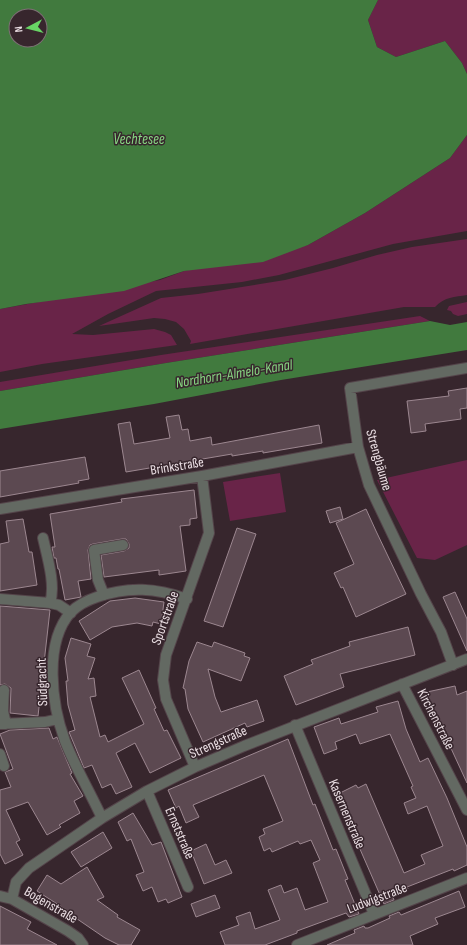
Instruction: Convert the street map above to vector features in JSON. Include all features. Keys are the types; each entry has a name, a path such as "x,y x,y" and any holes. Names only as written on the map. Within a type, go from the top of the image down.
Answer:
{"street":[{"name":"Strengbäume","path":"453,665 441,632 421,594 369,485 358,447 350,388 467,368"},
{"name":"Brinkstraße","path":"0,509 202,476 358,447"},
{"name":"Sportstraße","path":"195,767 166,699 163,680 166,655 209,533 202,476"},
{"path":"42,538 52,587 53,596 50,603"},
{"path":"104,595 98,580 94,550 123,545"},
{"name":"Südgracht","path":"102,818 65,741 58,719 53,664 58,637 63,624 71,613 85,603 104,595 130,590 156,590 168,592 186,599"},
{"path":"0,599 50,603 59,605 71,613"},
{"name":"Strengstraße","path":"12,899 16,882 29,868 102,818 147,791 195,767 295,725 467,659"},
{"name":"Kirchenstraße","path":"402,684 467,810"},
{"path":"4,690 3,724 45,722 58,719"},
{"name":"Kasernenstraße","path":"295,725 374,914"},
{"path":"0,754 4,766"},
{"name":"Ernststraße","path":"147,791 188,887"},
{"name":"Ludwigstraße","path":"297,945 467,878"},
{"name":"Bogenstraße","path":"0,896 12,899 68,931 78,938 83,945"}],"shaded area":[{"path":"378,0 467,0 467,74 462,63 445,41 396,57 377,47 368,20"},
{"path":"467,135 467,231 393,244 279,275 242,282 156,291 108,314 72,334 93,335 154,329 171,335 177,345 42,364 0,372 0,309 160,280 184,271 308,245 365,213 450,158"},
{"path":"467,239 467,295 446,299 435,307 404,307 190,344 191,341 184,329 176,322 165,319 154,318 99,326 161,298 198,294 285,280 412,247"},
{"path":"467,302 467,314 458,316 447,310 449,306"},
{"path":"420,316 430,321 0,391 0,382 161,355"},
{"path":"467,460 467,545 435,560 417,558 377,480"},
{"path":"280,473 286,512 230,521 223,482"}],"water":[{"name":"Vechtesee","path":"0,0 378,0 368,20 377,47 396,57 445,41 462,63 467,74 467,135 450,158 365,213 308,245 263,262 184,271 124,291 26,304 0,309"},
{"name":"Nordhorn-Almelo-Kanal","path":"430,321 450,325 467,322 467,350 281,380 154,404 0,429 0,391"}],"building":[{"path":"467,388 467,408 460,409 461,419 425,424 426,431 411,433 407,401 449,396 448,391"},
{"path":"179,415 182,430 188,429 190,441 211,437 212,445 319,425 322,443 263,453 263,451 232,456 232,454 126,472 118,424 130,422 134,444 170,438 166,417"},
{"path":"85,457 89,479 78,481 79,483 0,497 0,471"},
{"path":"194,490 197,518 190,519 190,525 180,526 186,571 159,575 159,570 104,577 101,555 124,551 129,548 129,544 126,539 122,539 93,544 90,545 88,550 91,579 78,581 81,597 65,600 59,569 56,558 54,558 52,547 55,547 50,514 122,502 121,499"},
{"path":"340,507 343,519 330,523 326,511"},
{"path":"366,509 406,594 356,617 343,587 341,588 334,573 354,564 336,523"},
{"path":"23,519 29,552 32,552 37,585 0,591 0,544 9,542 6,521"},
{"path":"237,528 256,534 223,627 204,621"},
{"path":"455,592 467,619 467,651 443,597"},
{"path":"135,598 164,602 161,624 153,622 152,626 137,623 112,627 90,640 79,621 110,601"},
{"path":"0,606 50,610 38,716 10,713 11,688 5,684 0,685"},
{"path":"408,627 415,655 340,674 344,687 296,705 284,676 313,664 311,660 350,646 349,642"},
{"path":"71,638 91,644 87,656 95,658 88,679 94,678 96,696 90,697 100,737 105,735 108,742 144,724 122,678 139,670 156,708 154,709 164,731 167,730 181,758 150,773 135,743 116,753 132,787 116,794 111,784 102,788 92,765 84,768 69,732 75,730 68,705 66,681 68,681 65,658"},
{"path":"197,642 212,647 214,642 245,653 244,656 250,658 241,681 208,669 215,697 221,712 257,700 264,721 247,727 245,723 203,742 188,709 185,689 183,688 189,661"},
{"path":"455,686 457,695 467,691 467,783 430,705 427,692"},
{"path":"398,701 406,729 420,762 428,758 447,798 467,847 467,865 407,887 408,889 392,895 394,900 384,904 338,794 356,785 358,788 366,784 404,873 425,864 421,855 443,846 427,806 408,814 404,803 416,798 411,787 413,786 390,734 360,744 356,734 335,742 337,749 324,754 314,727 339,718 341,724 378,712 376,707"},
{"path":"49,728 53,739 57,737 72,773 70,774 83,796 74,801 80,813 59,825 61,827 47,835 28,802 6,810 20,840 16,842 23,855 5,864 0,854 0,790 11,787 5,772 13,769 0,734 10,730"},
{"path":"288,739 313,805 315,804 333,850 336,849 348,879 345,880 359,914 349,917 346,913 297,931 297,933 265,945 225,945 220,932 239,925 236,917 250,912 255,929 280,920 268,890 281,885 284,893 297,888 305,910 328,902 313,863 320,860 311,840 300,844 298,841 272,852 270,848 264,851 259,837 265,834 263,829 283,821 264,775 193,805 199,817 186,823 179,806 176,808 168,790"},
{"path":"133,813 152,845 161,842 182,897 168,903 166,899 158,902 152,887 143,891 136,875 144,872 131,839 127,841 118,822"},
{"path":"103,832 112,848 81,867 71,852"},
{"path":"206,844 215,865 226,860 232,873 204,884 191,851"},
{"path":"87,867 104,897 97,900 118,915 117,917 140,930 131,945 119,945 105,938 37,891 47,875 61,884"},
{"path":"459,891 465,907 435,918 438,924 410,936 413,945 327,945 355,933 354,930 364,926 365,928 368,928 390,918 389,916 399,912 401,915"},
{"path":"215,895 220,908 196,917 191,904"},
{"path":"0,906 31,922 27,929 57,945 0,945"}]}
